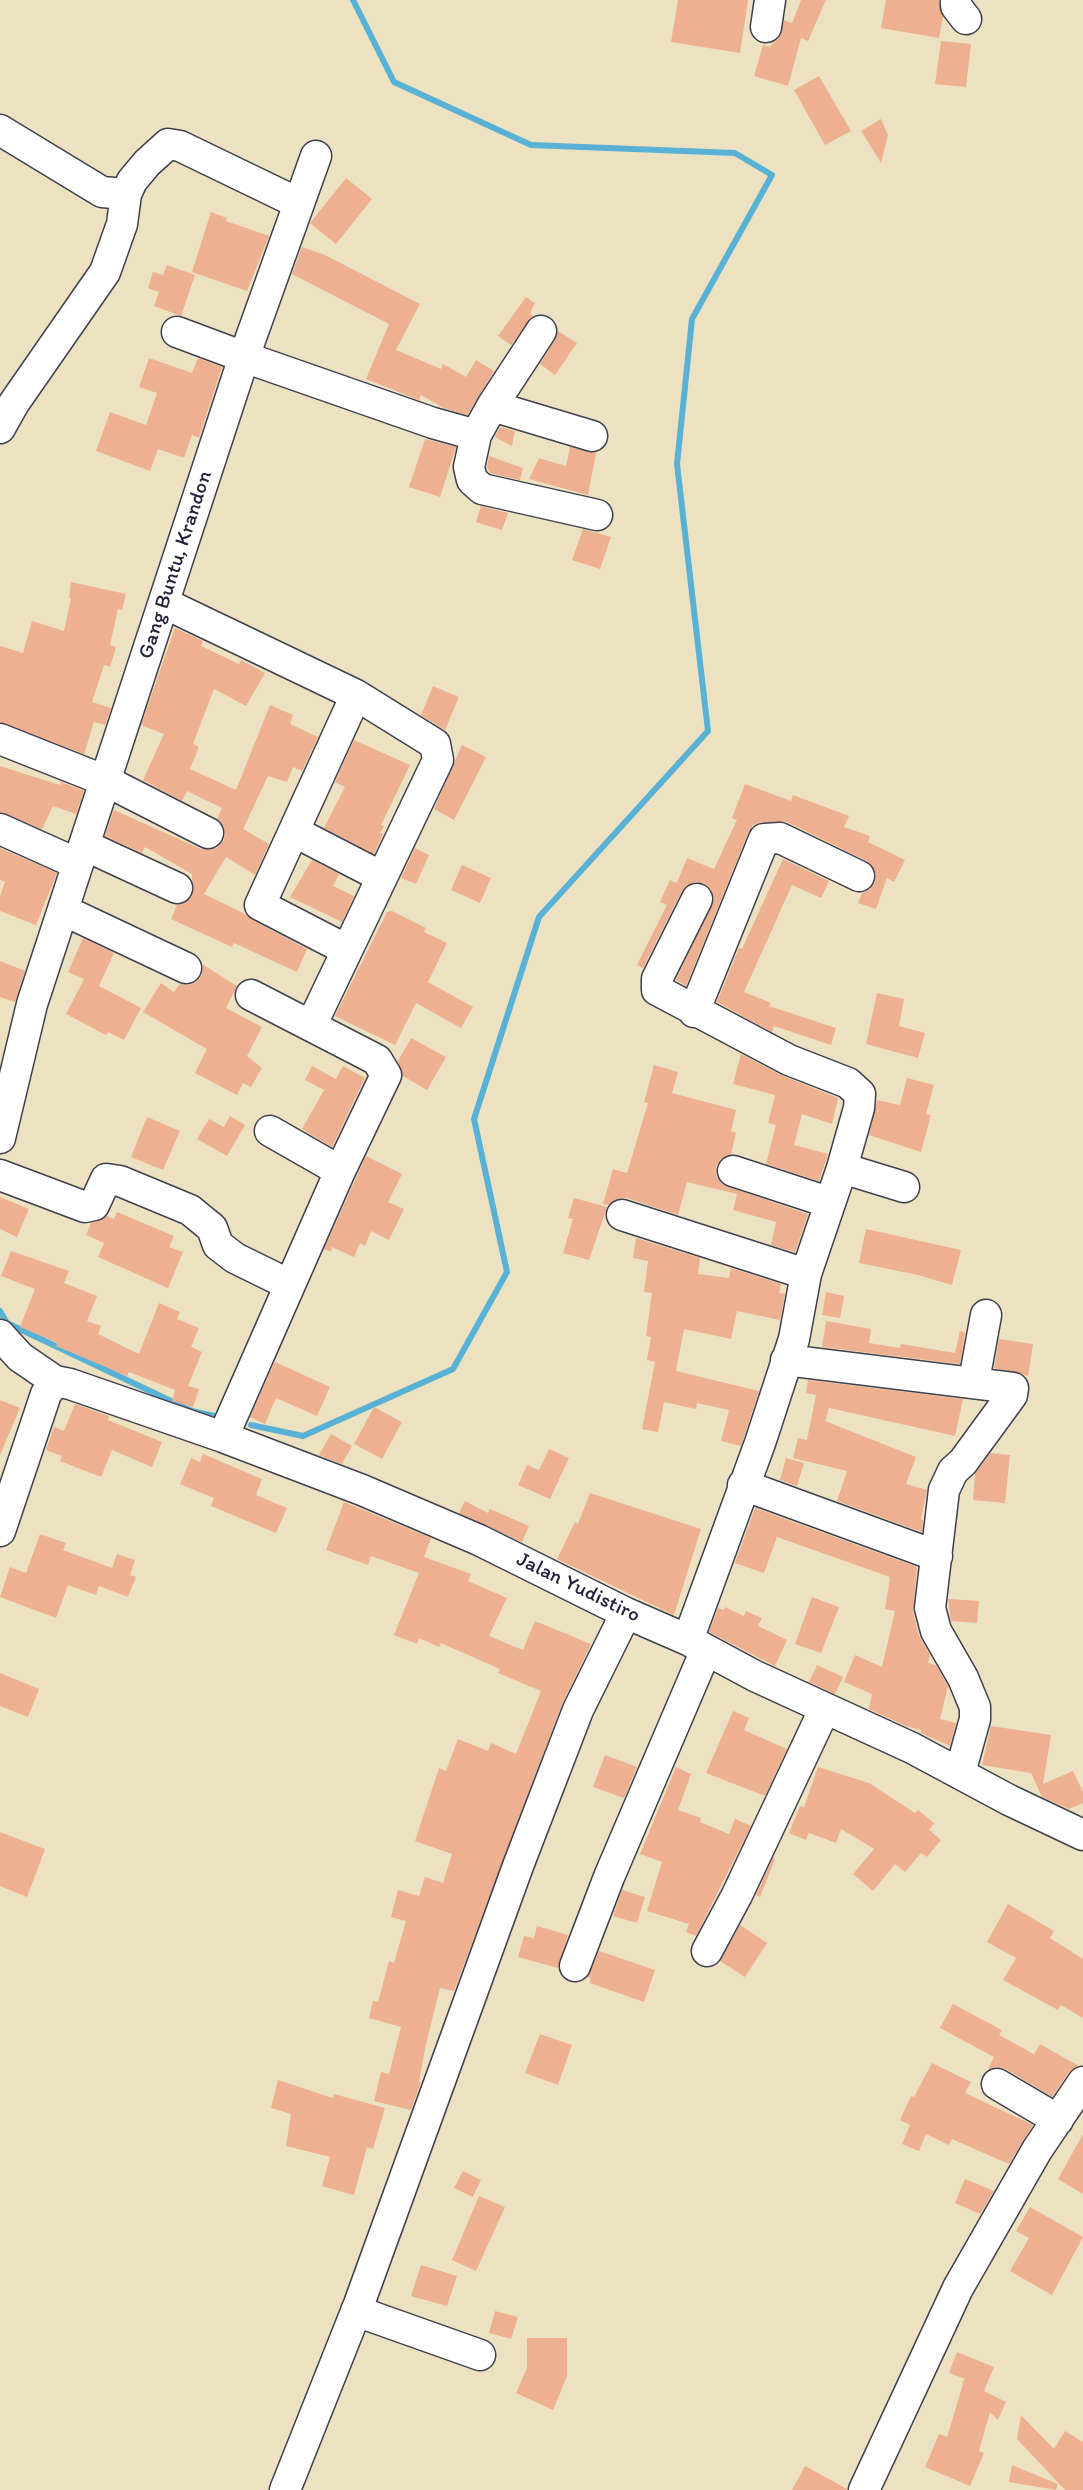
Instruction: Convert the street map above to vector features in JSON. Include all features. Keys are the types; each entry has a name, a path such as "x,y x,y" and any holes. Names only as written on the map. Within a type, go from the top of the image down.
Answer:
{"street":[{"path":"0,130 102,192 126,194"},
{"path":"0,428 14,403 105,273 123,224 126,194 132,181 147,163 168,144 180,146 298,203"},
{"name":"Gang Buntu, Krandon","path":"1,1127 11,1043 32,1004 244,357 316,156"},
{"path":"541,331 492,406 476,435 468,467 472,480 482,489 597,515"},
{"path":"177,332 433,423 476,435"},
{"path":"492,406 592,436"},
{"path":"164,603 356,695 435,744 438,760 311,1026"},
{"path":"347,950 261,908 356,695"},
{"path":"0,739 106,781 208,833"},
{"path":"0,829 81,854 177,888"},
{"path":"295,832 382,877"},
{"path":"694,1012 764,839 780,838 859,876"},
{"path":"575,1966 697,1645 743,1485 760,1443 794,1339 806,1274 828,1202 842,1168 859,1108 860,1094 848,1083 789,1059 694,1012 657,990 656,986 697,899"},
{"path":"63,910 186,968"},
{"path":"223,1437 340,1171 385,1079 385,1072 376,1060 251,995"},
{"path":"270,1131 340,1171"},
{"path":"842,1168 904,1187"},
{"path":"733,1171 828,1202"},
{"path":"0,1175 85,1208 94,1205 105,1179 120,1181 190,1210 212,1228 218,1245 235,1258 290,1285"},
{"path":"622,1215 806,1274"},
{"path":"974,1381 986,1315"},
{"path":"0,1335 20,1357 55,1382 46,1394 0,1531"},
{"path":"786,1360 953,1381 974,1381 1013,1388 1012,1395 963,1462 953,1471 944,1490 931,1620 963,1678 975,1707 975,1719 960,1773"},
{"name":"Jalan Yudistiro","path":"55,1382 70,1384 223,1437 362,1490 449,1527 697,1645 755,1676 960,1773 1008,1800 1083,1835"},
{"path":"743,1485 937,1556"},
{"path":"285,2490 356,2311 457,2041 518,1866 578,1710 626,1613"},
{"path":"707,1951 737,1895 825,1708"},
{"path":"864,2490 958,2288 1037,2150 1083,2082"},
{"path":"997,2084 1058,2120"},
{"path":"356,2311 480,2355"}],"building":[{"path":"678,0 748,0 740,53 671,42"},
{"path":"801,0 826,0 808,41 801,38 788,86 754,76 763,45 769,47 779,38 784,20 792,23"},
{"path":"886,0 939,0 943,17 939,38 881,28"},
{"path":"941,41 971,44 966,87 935,84"},
{"path":"819,76 851,131 825,145 794,90"},
{"path":"881,119 888,135 881,163 861,131"},
{"path":"346,178 372,199 336,244 310,223"},
{"path":"211,212 227,218 226,221 269,236 247,291 192,272"},
{"path":"302,247 325,255 420,304 396,350 441,369 443,364 466,377 476,360 494,371 467,415 444,408 421,395 419,400 366,379 389,324 292,274"},
{"path":"167,265 195,275 181,316 154,306 159,292 148,288 153,272 163,275"},
{"path":"526,297 535,303 530,313 533,316 511,345 498,336"},
{"path":"558,331 577,343 555,375 540,364"},
{"path":"149,358 192,373 198,358 222,367 199,438 192,435 184,458 158,449 150,471 96,451 110,412 146,425 157,393 139,387"},
{"path":"500,427 515,431 512,446 495,437"},
{"path":"425,439 456,447 440,497 409,487"},
{"path":"570,447 596,453 588,495 529,479 539,458 566,466"},
{"path":"489,456 523,468 520,480 490,473 487,467"},
{"path":"481,506 508,513 502,530 476,522"},
{"path":"583,529 611,537 600,569 572,560"},
{"path":"71,582 126,594 122,610 118,609 110,645 116,647 110,667 104,665 92,702 111,708 105,725 94,722 84,754 0,722 0,646 23,653 32,621 64,631 71,598 69,598"},
{"path":"175,628 203,641 201,646 239,664 241,660 265,673 246,706 214,689 193,744 199,747 190,769 236,790 270,705 293,715 290,724 318,737 302,771 293,767 287,782 268,776 243,829 269,844 255,875 226,857 204,894 307,949 297,972 234,943 232,947 171,919 177,905 186,902 192,896 192,874 145,847 142,853 105,836 114,810 201,849 217,848 224,840 225,832 217,819 222,808 187,791 182,801 143,780 164,734 141,725"},
{"path":"433,686 459,697 445,730 421,715"},
{"path":"354,740 410,765 381,825 384,826 380,833 383,834 374,854 324,828 345,787 335,782"},
{"path":"462,745 486,757 454,820 434,809"},
{"path":"0,766 60,785 61,782 84,791 76,814 53,806 42,829 0,812"},
{"path":"745,784 791,801 793,795 849,816 844,827 870,836 868,842 905,860 894,882 887,878 876,909 858,903 862,893 869,890 875,883 876,874 867,861 787,822 762,822 753,825 748,833 686,986 676,980 714,899 711,889 704,883 695,882 682,891 643,968 637,965 667,905 660,902 670,880 677,883 687,858 714,869 737,820 732,818"},
{"path":"0,848 57,873 36,925 0,911 0,896 5,882 0,880"},
{"path":"415,848 429,855 416,884 401,878"},
{"path":"783,859 829,881 821,898 792,885 744,992 771,1003 769,1006 836,1028 831,1045 774,1026 772,1032 717,1002 739,948 742,949"},
{"path":"312,860 339,874 333,886 354,896 342,922 290,897"},
{"path":"462,865 491,878 480,903 451,890"},
{"path":"392,911 426,928 424,932 447,943 428,982 473,1007 461,1028 416,1003 395,1045 335,1016 387,912"},
{"path":"83,938 114,953 99,986 141,1008 124,1040 108,1032 106,1035 66,1014 84,979 68,972"},
{"path":"0,961 25,971 15,1002 0,997"},
{"path":"202,964 237,986 226,1008 262,1027 247,1056 262,1068 251,1087 243,1083 237,1095 195,1073 207,1049 143,1012 161,983 174,992 180,984 188,985 196,982 202,975"},
{"path":"877,993 904,999 899,1026 925,1033 918,1058 866,1044"},
{"path":"411,1038 446,1057 427,1090 403,1076 398,1061"},
{"path":"741,1054 783,1076 838,1098 832,1124 802,1114 794,1145 828,1154 819,1181 766,1164 776,1125 768,1123 775,1095 733,1084"},
{"path":"654,1065 678,1072 672,1093 736,1110 731,1131 736,1133 731,1154 721,1159 716,1166 716,1175 721,1183 728,1187 808,1214 795,1252 771,1245 776,1222 733,1210 737,1194 687,1182 678,1215 627,1198 618,1198 609,1205 603,1204 613,1169 627,1173 648,1103 644,1102"},
{"path":"312,1066 336,1079 343,1066 365,1078 332,1147 302,1129 324,1090 305,1080"},
{"path":"907,1078 934,1085 926,1114 931,1115 921,1152 869,1135 877,1100 900,1105"},
{"path":"230,1116 245,1125 227,1156 197,1139 209,1119 224,1127"},
{"path":"147,1117 180,1131 163,1170 131,1157"},
{"path":"366,1156 402,1174 388,1202 404,1209 389,1240 371,1231 365,1246 360,1243 354,1257 332,1247 331,1252 324,1249"},
{"path":"0,1197 29,1209 17,1237 0,1229"},
{"path":"574,1198 607,1207 589,1260 563,1253 573,1219 568,1218"},
{"path":"117,1212 174,1236 169,1247 183,1252 168,1288 98,1257 104,1243 86,1235 91,1223 107,1216 114,1219"},
{"path":"866,1229 961,1250 952,1285 918,1275 859,1263"},
{"path":"636,1238 700,1258 698,1274 729,1278 731,1268 781,1284 779,1293 785,1294 780,1320 737,1311 731,1339 684,1329 676,1371 759,1391 741,1446 721,1441 729,1410 697,1403 696,1409 664,1402 658,1432 642,1429 655,1362 647,1360 651,1337 646,1336 652,1293 644,1292 648,1261 633,1258"},
{"path":"11,1251 69,1271 64,1283 97,1296 87,1321 101,1326 98,1334 139,1354 159,1303 180,1312 177,1319 199,1328 191,1347 202,1352 188,1386 199,1389 193,1407 172,1401 175,1390 129,1372 127,1376 56,1346 58,1343 20,1327 35,1289 1,1276"},
{"path":"826,1292 844,1296 840,1318 822,1315"},
{"path":"826,1321 871,1329 869,1343 900,1348 901,1344 955,1353 960,1331 965,1332 960,1364 822,1347"},
{"path":"999,1339 1033,1344 1028,1376 994,1368"},
{"path":"275,1362 330,1387 317,1416 276,1398 265,1424 250,1417"},
{"path":"808,1380 963,1399 955,1436 829,1408 825,1421 916,1457 906,1484 927,1490 921,1519 923,1520 922,1532 837,1501 847,1471 793,1458 798,1438 807,1440 816,1395 806,1393"},
{"path":"0,1400 20,1408 0,1455"},
{"path":"75,1404 109,1416 108,1420 162,1442 152,1467 112,1450 101,1477 60,1461 62,1456 46,1450 54,1427 64,1431"},
{"path":"374,1407 402,1422 382,1459 354,1444"},
{"path":"331,1434 352,1446 342,1464 319,1455"},
{"path":"549,1449 569,1458 550,1499 518,1485 527,1465 539,1470"},
{"path":"991,1453 1010,1455 1005,1503 973,1500 975,1474"},
{"path":"203,1454 262,1479 256,1495 287,1508 276,1533 211,1506 214,1498 180,1484 191,1458 200,1462"},
{"path":"786,1458 804,1463 797,1486 780,1480"},
{"path":"590,1493 701,1529 674,1615 557,1559 575,1522 578,1524"},
{"path":"465,1501 488,1513 490,1509 529,1526 522,1542 459,1513"},
{"path":"344,1502 431,1538 424,1557 471,1574 468,1581 507,1598 489,1636 523,1650 535,1621 591,1644 562,1704 454,1991 440,1988 426,2044 419,2082 421,2082 411,2110 374,2101 381,2072 389,2074 401,2027 369,2018 373,2001 378,2002 389,1961 394,1963 406,1921 391,1917 398,1890 419,1896 425,1877 443,1883 452,1854 415,1841 439,1768 446,1771 458,1739 488,1751 491,1743 516,1754 541,1691 498,1673 500,1669 441,1643 439,1647 419,1638 417,1644 394,1635 419,1573 371,1556 368,1565 326,1550"},
{"path":"755,1508 917,1567 913,1612 919,1636 930,1655 928,1663 936,1665 948,1686 940,1719 956,1723 950,1746 921,1733 921,1730 906,1726 869,1709 872,1694 844,1682 855,1655 882,1667 895,1611 885,1609 890,1577 777,1537 764,1573 735,1563"},
{"path":"40,1534 66,1543 63,1550 112,1568 117,1554 135,1560 130,1575 136,1577 128,1597 99,1586 96,1595 68,1585 56,1618 0,1597 10,1567 26,1573"},
{"path":"812,1597 839,1607 821,1653 795,1644"},
{"path":"948,1599 979,1601 977,1623 951,1621"},
{"path":"725,1607 744,1616 746,1611 762,1618 758,1626 787,1640 775,1666 709,1632 718,1608 724,1610"},
{"path":"817,1665 843,1677 835,1694 809,1682"},
{"path":"0,1673 39,1689 28,1717 0,1706"},
{"path":"733,1711 749,1718 744,1730 787,1749 765,1796 706,1773"},
{"path":"991,1726 1051,1735 1043,1784 1073,1771 1083,1792 1083,1803 1069,1809 1042,1797 1031,1773 982,1765"},
{"path":"605,1755 637,1767 624,1798 593,1787"},
{"path":"676,1767 691,1774 678,1810 701,1818 700,1822 729,1834 735,1819 751,1826 696,1936 686,1932 689,1924 647,1911 662,1862 640,1854"},
{"path":"818,1767 869,1783 915,1813 918,1810 934,1823 929,1830 941,1840 927,1857 921,1853 905,1872 895,1864 873,1891 853,1874 874,1849 841,1829 836,1843 809,1833 806,1840 789,1833 800,1806 804,1807"},
{"path":"0,1832 45,1849 27,1897 0,1886"},
{"path":"773,1858 775,1859 760,1897 756,1895"},
{"path":"622,1890 645,1897 637,1923 613,1916"},
{"path":"1008,1904 1054,1931 1050,1938 1083,1959 1083,2018 1061,2005 1058,2010 1003,1980 1016,1958 987,1942"},
{"path":"740,1925 767,1943 745,1977 720,1961"},
{"path":"537,1926 568,1935 558,1968 518,1957 524,1936 534,1938"},
{"path":"599,1951 655,1970 644,2002 590,1983 591,1978 588,1977"},
{"path":"953,2004 1002,2030 999,2035 1034,2054 1040,2044 1079,2066 1069,2072 1052,2097 1006,2069 997,2067 988,2069 994,2057 940,2028"},
{"path":"540,2034 572,2045 558,2085 525,2073"},
{"path":"932,2063 971,2082 965,2093 1033,2125 1009,2164 952,2139 949,2145 926,2134 919,2151 902,2144 910,2125 900,2120 911,2096 914,2097"},
{"path":"278,2080 333,2098 334,2094 385,2108 373,2149 367,2147 354,2195 322,2186 330,2157 286,2146 291,2114 271,2108"},
{"path":"1083,2134 1083,2194 1058,2179"},
{"path":"463,2171 481,2180 473,2197 454,2188"},
{"path":"965,2179 994,2191 980,2214 955,2203"},
{"path":"479,2196 505,2207 476,2271 452,2260"},
{"path":"1030,2207 1083,2237 1052,2295 1010,2271 1029,2238 1016,2231"},
{"path":"421,2265 457,2276 447,2306 411,2296"},
{"path":"495,2311 518,2317 511,2339 489,2333"},
{"path":"527,2338 567,2338 567,2376 553,2410 516,2393 527,2368"},
{"path":"957,2352 994,2367 984,2391 1006,2402 998,2420 990,2412 979,2451 984,2453 970,2486 925,2467 939,2434 947,2437 962,2382 965,2379 949,2373"},
{"path":"1021,2415 1054,2449 1065,2431 1083,2442 1083,2490 1065,2490 1017,2439"},
{"path":"1012,2465 1058,2484 1056,2490 1009,2482"},
{"path":"805,2466 847,2489 847,2490 792,2490"}],"waterway":[{"path":"251,1425 303,1436 453,1369 507,1272 474,1119 539,917 708,731 677,464 692,319 772,175 735,153 531,145 394,82 353,0"},
{"path":"0,1311 7,1323 192,1411 214,1416"}]}
